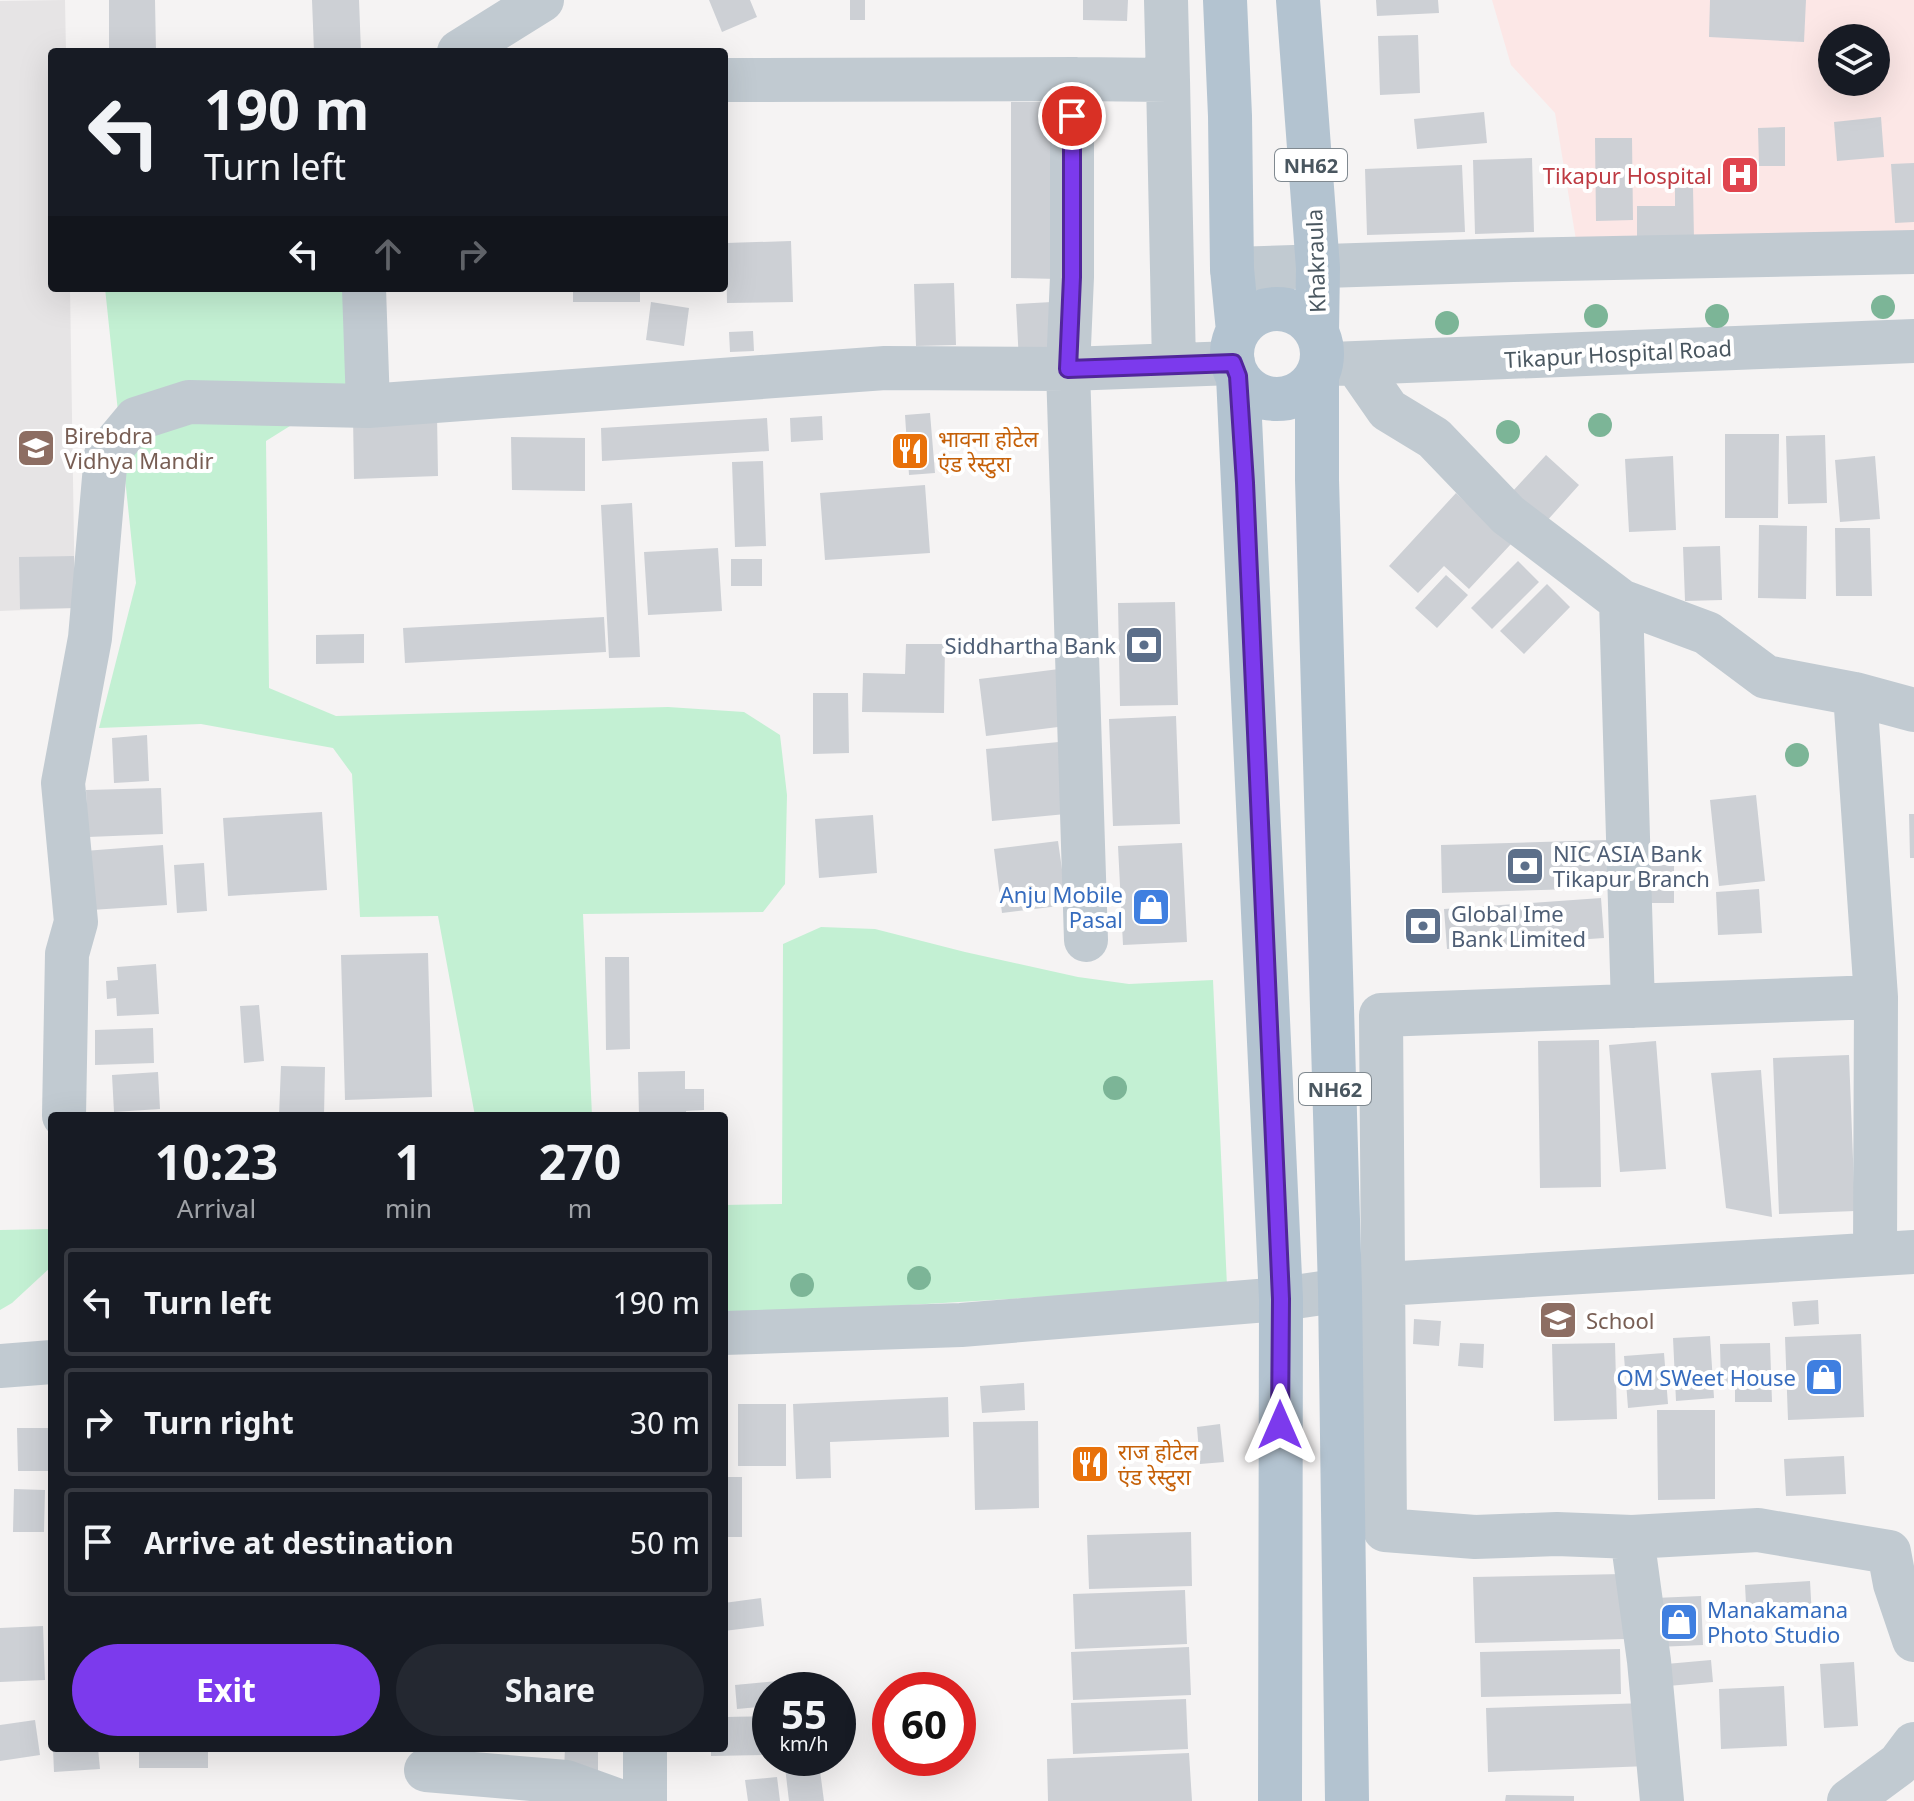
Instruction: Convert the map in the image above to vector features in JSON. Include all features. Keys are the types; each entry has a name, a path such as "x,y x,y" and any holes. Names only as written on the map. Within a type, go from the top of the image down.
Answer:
{"main road":[{"name":"NH62","path":"1225,0 1231,130 1232,269 1245,483 1281,1299 1280,1801"},
{"name":"Khakraula","path":"1298,0 1328,359"},
{"name":"Khakraula","path":"1236,357 1255,314 1277,308 1301,314 1328,359"},
{"path":"1236,357 1255,393 1277,399 1300,393 1328,359"},
{"name":"NH62","path":"1328,359 1317,480 1340,1290 1347,1801"}],"street":[{"path":"465,48 542,0"},
{"path":"1166,0 1174,365"},
{"path":"1075,79 1068,369 1086,940"},
{"path":"728,80 1168,80"},
{"path":"1232,269 1914,252"},
{"path":"364,292 368,406"},
{"name":"Tikapur Hospital Road","path":"1328,359 1914,341"},
{"path":"64,1112 67,954 76,922 63,783 90,638 106,455 136,419 189,402 368,406 885,368 1068,369 1174,365 1236,357"},
{"path":"1328,359 1388,410 1434,438 1508,515 1621,601 1707,633 1766,677 1855,694 1914,710"},
{"path":"1621,601 1633,1006"},
{"path":"728,1333 961,1325 1281,1299 1384,1284 1895,1252 1855,694"},
{"path":"1876,997 1381,1015 1385,1530 1475,1537 1557,1534 1632,1537 1758,1530 1889,1552 1895,1584 1914,1640"},
{"path":"0,1366 48,1362"},
{"path":"1632,1537 1649,1661 1662,1801"},
{"path":"1849,1801 1899,1764 1914,1744"},
{"path":"645,1752 645,1801"},
{"path":"420,1773 566,1782 619,1801"}],"shaded area":[{"name":"Birebdra Vidhya Mandir","path":"65,0 66,48 48,48 48,292 70,292 75,608 0,611 0,1"},
{"name":"Tikapur Hospital","path":"1492,0 1914,0 1914,238 1578,252 1555,113 1511,65"}],"green space":[{"path":"105,292 344,292 349,389 266,441 269,688 336,716 668,707 744,712 780,735 787,795 785,884 763,912 583,914 592,1112 474,1112 438,916 360,917 352,774 333,748 201,724 99,728 136,583"},
{"path":"821,927 875,929 1078,977 1129,984 1213,980 1227,1286 728,1316 728,1205 782,1204 783,944"},
{"path":"48,1229 48,1270 0,1310 0,1230"}],"building":[{"path":"109,0 155,0 156,48 109,48"},
{"path":"312,0 359,0 361,48 314,48"},
{"path":"709,0 750,0 757,17 722,32"},
{"path":"850,0 865,0 865,20 850,20"},
{"path":"1083,0 1128,0 1127,21 1083,20"},
{"path":"1376,0 1438,0 1439,13 1377,16"},
{"path":"1710,0 1806,0 1804,42 1709,37"},
{"path":"1418,35 1420,93 1380,95 1378,36"},
{"path":"1011,102 1058,102 1058,279 1011,278"},
{"path":"1484,112 1487,143 1417,149 1414,119"},
{"path":"1881,117 1884,157 1837,161 1834,122"},
{"path":"1785,127 1785,166 1759,166 1758,128"},
{"path":"1595,138 1632,138 1633,220 1596,221"},
{"path":"1532,158 1534,232 1475,234 1473,160"},
{"path":"1914,163 1914,222 1895,223 1891,164"},
{"path":"1462,165 1465,232 1367,235 1365,169"},
{"path":"1693,187 1694,239 1637,239 1637,206 1675,206 1675,188"},
{"path":"791,241 793,302 727,303 728,243"},
{"path":"954,283 956,345 916,346 914,284"},
{"path":"573,292 640,292 640,302 573,302"},
{"path":"651,302 689,308 684,346 646,340"},
{"path":"1052,302 1055,360 1019,362 1016,304"},
{"path":"753,331 754,351 730,352 729,332"},
{"path":"930,413 935,473 909,475 905,415"},
{"path":"437,414 438,476 354,479 353,416"},
{"path":"822,416 823,440 791,442 790,418"},
{"path":"767,418 769,451 602,461 601,428"},
{"path":"1725,434 1779,434 1778,518 1725,518"},
{"path":"1825,435 1827,503 1788,504 1786,436"},
{"path":"511,437 585,438 585,491 512,490"},
{"path":"1546,455 1579,485 1545,523 1512,492"},
{"path":"1673,456 1676,530 1629,532 1625,459"},
{"path":"1875,456 1880,519 1840,522 1835,460"},
{"path":"763,461 766,546 735,547 732,462"},
{"path":"925,485 930,553 825,560 820,493"},
{"path":"1456,493 1511,544 1469,589 1444,566 1418,593 1389,566"},
{"path":"632,503 640,657 609,658 601,505"},
{"path":"1759,525 1807,526 1806,599 1758,598"},
{"path":"1835,528 1870,528 1872,596 1836,596"},
{"path":"1720,546 1722,600 1685,601 1683,547"},
{"path":"718,548 722,611 648,615 644,552"},
{"path":"74,556 75,608 20,609 19,557"},
{"path":"731,559 762,559 762,586 731,586"},
{"path":"1518,561 1539,582 1492,629 1471,608"},
{"path":"1446,575 1468,595 1437,628 1415,608"},
{"path":"1547,584 1570,607 1524,654 1500,631"},
{"path":"1175,602 1178,705 1120,706 1118,603"},
{"path":"604,617 606,652 405,663 403,628"},
{"path":"364,634 364,663 316,664 316,635"},
{"path":"906,644 945,644 944,713 862,712 863,673 905,674"},
{"path":"1059,669 1066,726 986,736 979,679"},
{"path":"813,693 848,693 849,753 813,754"},
{"path":"1176,716 1180,824 1113,826 1109,719"},
{"path":"147,735 149,781 114,783 112,738"},
{"path":"1059,742 1066,814 992,821 986,749"},
{"path":"161,788 163,834 88,837 86,790"},
{"path":"1756,795 1765,881 1719,886 1710,800"},
{"path":"322,812 327,890 228,896 223,818"},
{"path":"1909,814 1914,814 1914,858 1910,858"},
{"path":"873,815 877,873 819,878 815,819"},
{"name":"NIC ASIA Bank Tikapur Branch","path":"1607,840 1609,888 1442,893 1441,845"},
{"path":"1058,841 1067,905 1002,913 994,849"},
{"path":"1182,843 1187,942 1123,945 1118,846"},
{"path":"163,845 167,905 76,911 71,852"},
{"path":"204,863 207,911 177,913 174,865"},
{"path":"1635,865 1674,865 1674,903 1635,903"},
{"path":"1759,889 1762,933 1718,935 1716,892"},
{"path":"1601,898 1604,938 1447,949 1444,909"},
{"path":"428,953 432,1097 345,1100 341,955"},
{"path":"605,957 629,957 630,1049 606,1050"},
{"path":"156,964 159,1014 117,1016 116,998 107,999 106,981 118,980 117,967"},
{"path":"259,1005 264,1061 244,1063 240,1006"},
{"path":"153,1028 154,1063 95,1065 95,1030"},
{"path":"1599,1040 1601,1187 1540,1188 1538,1041"},
{"path":"1656,1041 1666,1169 1620,1172 1609,1045"},
{"path":"1849,1055 1855,1211 1779,1214 1773,1058"},
{"path":"281,1066 325,1067 324,1112 279,1112"},
{"path":"1761,1070 1772,1217 1726,1208 1711,1073"},
{"path":"685,1071 685,1089 704,1089 704,1110 639,1112 638,1072"},
{"path":"158,1072 160,1109 114,1112 112,1075"},
{"path":"1818,1300 1819,1324 1794,1326 1792,1302"},
{"path":"1414,1319 1441,1321 1439,1346 1413,1344"},
{"name":"OM SWeet House","path":"1861,1334 1864,1417 1788,1420 1785,1337"},
{"path":"1710,1336 1714,1398 1676,1401 1673,1338"},
{"path":"1460,1343 1484,1344 1483,1368 1458,1366"},
{"path":"1615,1343 1617,1419 1554,1421 1552,1344"},
{"path":"1770,1343 1772,1402 1735,1402 1735,1384 1721,1385 1720,1344"},
{"path":"1664,1353 1668,1404 1628,1408 1624,1356"},
{"path":"1024,1383 1025,1410 982,1413 980,1386"},
{"path":"948,1397 949,1437 830,1442 831,1478 796,1479 793,1404"},
{"path":"738,1404 786,1404 786,1466 738,1466"},
{"path":"1657,1410 1715,1410 1715,1499 1658,1500"},
{"path":"1038,1421 1039,1508 975,1510 973,1422"},
{"path":"1220,1424 1224,1462 1200,1464 1197,1427"},
{"path":"17,1428 48,1428 48,1471 18,1471"},
{"path":"1844,1456 1846,1494 1786,1496 1784,1459"},
{"path":"728,1477 742,1477 742,1537 728,1537"},
{"path":"14,1489 45,1490 44,1532 13,1532"},
{"path":"1191,1532 1192,1586 1089,1589 1087,1535"},
{"path":"1623,1574 1625,1639 1475,1643 1473,1577"},
{"path":"1810,1581 1812,1617 1747,1622 1745,1585"},
{"path":"1185,1590 1187,1644 1075,1649 1073,1594"},
{"name":"Manakamana Photo Studio","path":"1701,1596 1703,1645 1657,1647 1655,1598"},
{"path":"761,1598 764,1626 728,1630 728,1602"},
{"path":"43,1626 45,1680 0,1682 0,1628"},
{"path":"1189,1647 1191,1695 1073,1700 1071,1652"},
{"path":"1620,1649 1621,1694 1481,1697 1480,1652"},
{"path":"1711,1660 1713,1682 1668,1686 1666,1664"},
{"path":"1854,1662 1858,1726 1824,1728 1820,1664"},
{"path":"752,1683 752,1708 737,1709 735,1685"},
{"path":"1784,1686 1787,1746 1721,1749 1719,1689"},
{"path":"1186,1699 1188,1749 1073,1754 1071,1703"},
{"path":"1647,1703 1649,1766 1488,1772 1486,1708"},
{"path":"752,1716 752,1755 711,1756 711,1752 728,1752 728,1717"},
{"path":"35,1720 40,1755 0,1761 0,1725"},
{"path":"53,1752 98,1752 100,1769 54,1772"},
{"path":"139,1752 208,1752 208,1768 139,1768"},
{"path":"565,1752 598,1752 598,1770 564,1770"},
{"path":"1189,1753 1192,1801 1048,1801 1047,1759"},
{"path":"786,1776 821,1776 824,1801 789,1801"},
{"path":"777,1777 780,1801 748,1801 745,1780"},
{"path":"1506,1795 1574,1796 1574,1801 1505,1801"}],"place":[{"name":"Tikapur Hospital","path":"1740,175"},
{"name":"Birebdra Vidhya Mandir","path":"36,448"},
{"name":"भावना होटेल एंड रेस्टुरा","path":"910,451"},
{"name":"Siddhartha Bank","path":"1144,645"},
{"name":"NIC ASIA Bank Tikapur Branch","path":"1525,866"},
{"name":"Anju Mobile Pasal","path":"1151,907"},
{"name":"Global Ime Bank Limited","path":"1423,926"},
{"name":"School","path":"1558,1320"},
{"name":"OM SWeet House","path":"1824,1377"},
{"name":"राज होटेल एंड रेस्टुरा","path":"1090,1464"},
{"name":"Manakamana Photo Studio","path":"1679,1622"}],"route":[{"path":"1072,116 1072,277 1068,369 1233,363 1238,376 1281,1299 1280,1425"}]}
